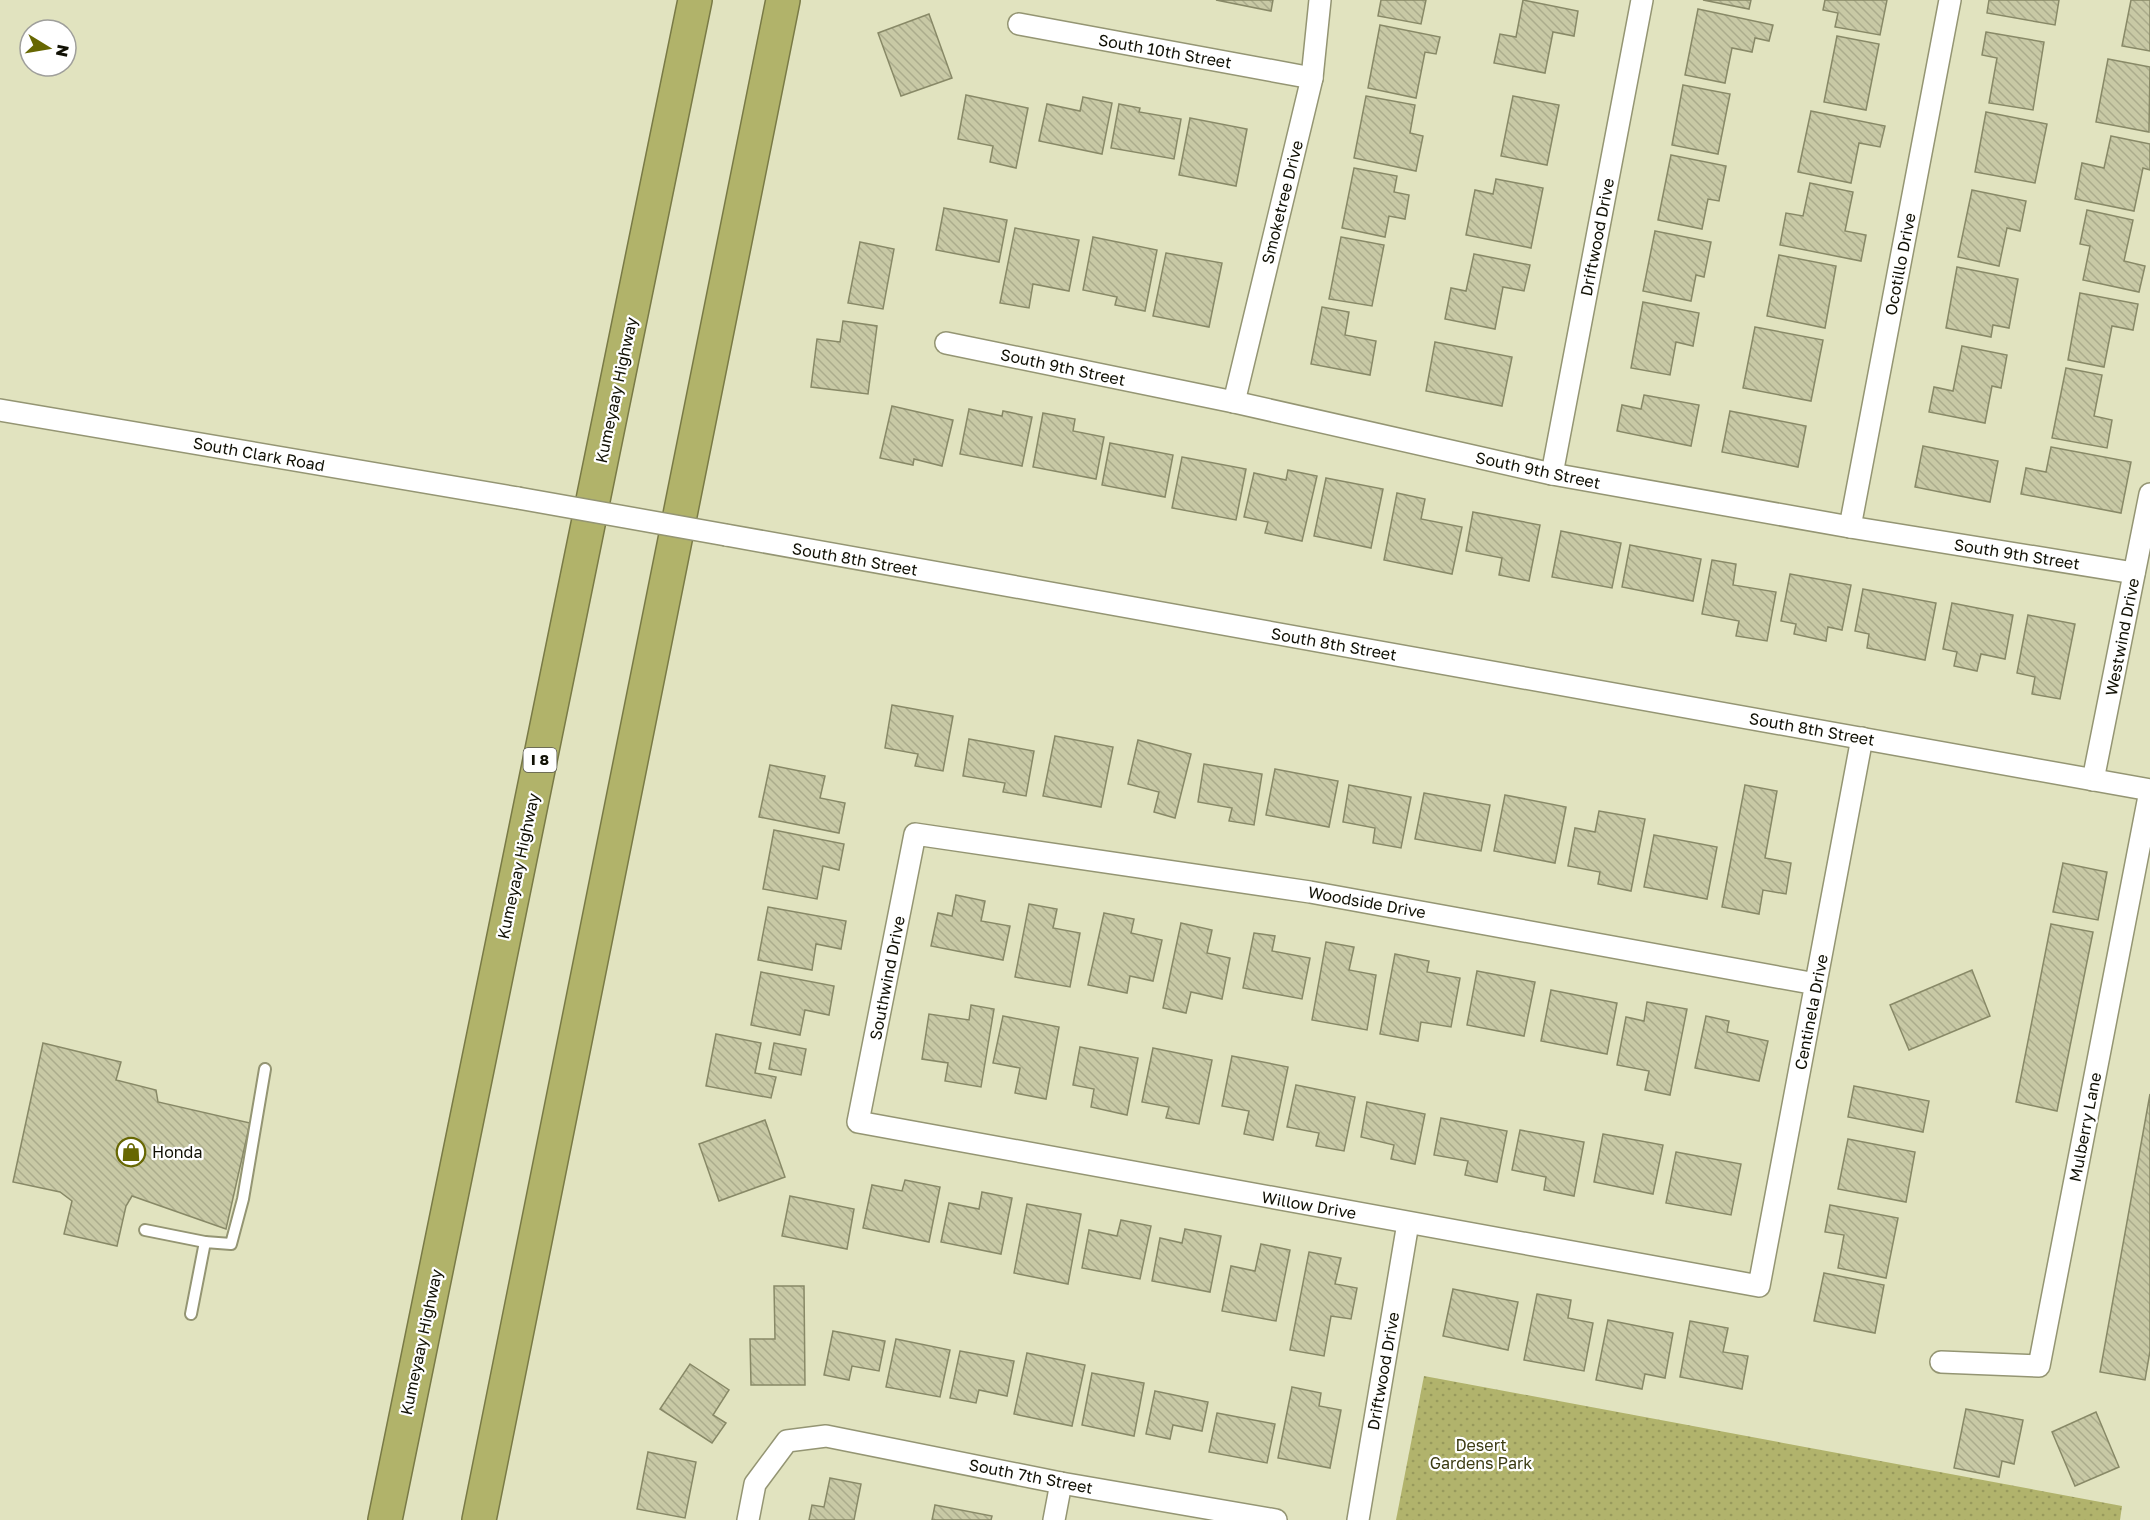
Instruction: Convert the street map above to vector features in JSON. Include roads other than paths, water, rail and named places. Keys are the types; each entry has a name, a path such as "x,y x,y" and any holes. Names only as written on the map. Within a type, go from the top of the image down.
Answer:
{"highway":[{"path":"670,0 676,94"},
{"name":"Kumeyaay Highway","path":"385,1520 695,0"},
{"path":"479,1520 783,0"}],"street":[{"name":"Smoketree Drive","path":"1234,402 1312,78 1320,0"},
{"name":"Driftwood Drive","path":"1552,474 1642,0"},
{"name":"Ocotillo Drive","path":"1850,527 1950,0"},
{"name":"South 10th Street","path":"1019,24 1312,78"},
{"name":"South 9th Street","path":"946,343 1234,402 1552,474 1850,527 2134,573"},
{"name":"South Clark Road","path":"0,410 518,498"},
{"name":"Westwind Drive","path":"2093,780 2150,494"},
{"name":"South 8th Street","path":"518,498 2150,791"},
{"name":"Centinela Drive","path":"1759,1286 1862,738"},
{"name":"Mulberry Lane","path":"1941,1362 2039,1366 2150,791"},
{"name":"Woodside Drive","path":"915,834 1310,891 1816,984"},
{"name":"Southwind Drive","path":"858,1122 915,834"},
{"name":"Willow Drive","path":"858,1122 1759,1286"},
{"name":"Driftwood Drive","path":"1358,1520 1408,1223"},
{"name":"South 7th Street","path":"748,1520 755,1485 787,1441 826,1436 1061,1483 1276,1520"},
{"path":"1054,1520 1061,1483"}],"lane":[{"path":"145,1230 205,1242 231,1244 243,1199 266,1069"},
{"path":"191,1314 205,1242"}],"place":[{"name":"Honda","path":"131,1152"}],"park label":[{"name":"Desert Gardens Park","path":"1481,1454"}]}
